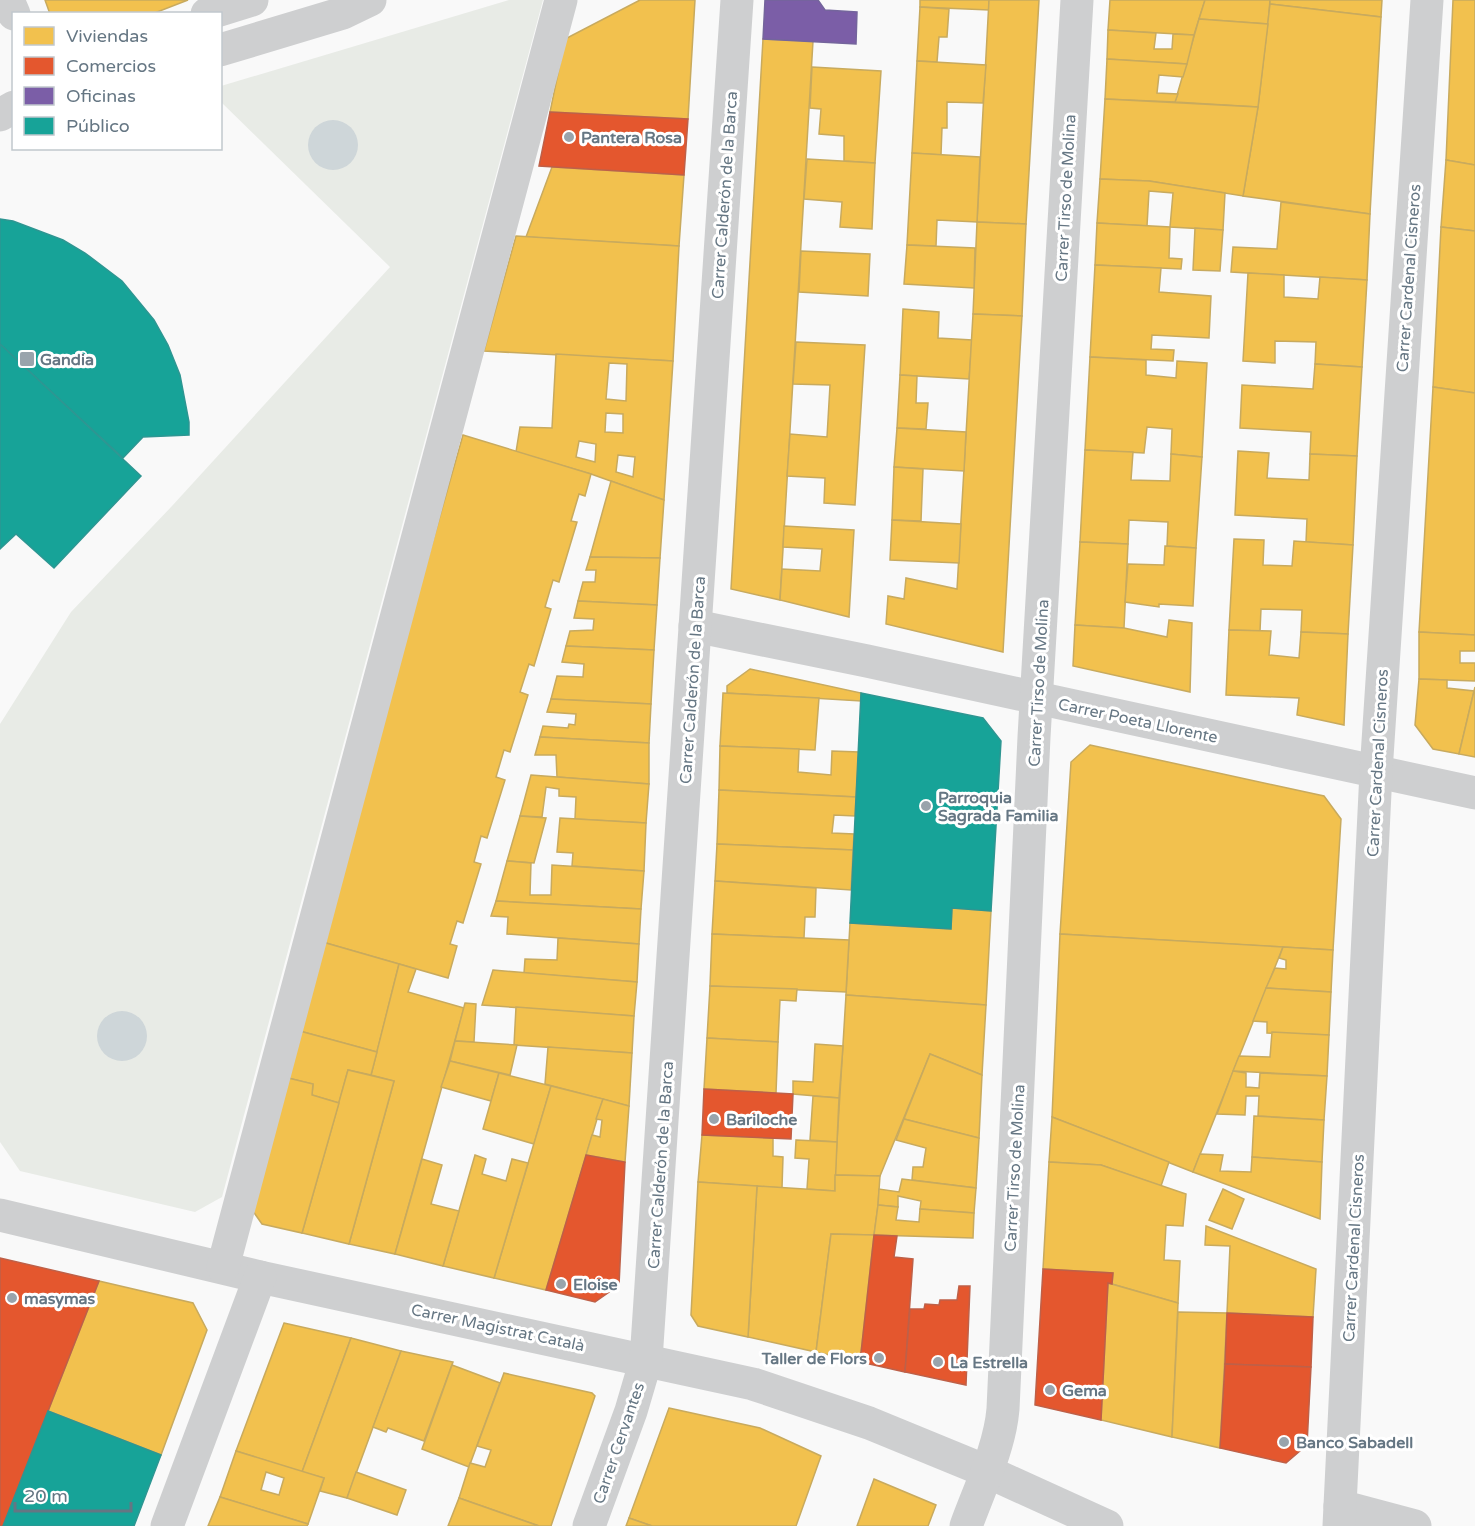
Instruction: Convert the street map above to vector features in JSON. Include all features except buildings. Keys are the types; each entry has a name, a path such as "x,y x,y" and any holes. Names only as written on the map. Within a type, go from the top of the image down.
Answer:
{"street":[{"path":"213,12 252,0"},
{"path":"222,49 343,14 369,0"},
{"path":"223,1267 561,0"},
{"name":"Carrer Calderón de la Barca","path":"646,1360 737,0"},
{"name":"Carrer Tirso de Molina","path":"966,1526 986,1471 1002,1420 1003,1409 1037,698 1077,0"},
{"name":"Carrer Cardenal Cisneros","path":"1340,1516 1376,772 1426,0"},
{"name":"Carrer Poeta Llorente","path":"695,626 1475,793"},
{"path":"0,1201 14,1218"},
{"name":"Carrer Magistrat Català","path":"14,1218 260,1276 753,1384 869,1423 986,1471 1107,1526"},
{"path":"167,1526 260,1276"},
{"name":"Carrer Cervantes","path":"589,1526 631,1411 646,1360"},
{"path":"1340,1516 1415,1526"}],"shaded area":[{"path":"509,0 543,0 222,1197 195,1212 20,1171 0,1142 0,724 71,612 172,506 390,267 222,103 222,86"},
{"path":"333,120 342,122 353,131 358,145 356,154 347,165 333,170 324,168 313,159 308,145 310,136 319,125"},
{"path":"122,1011 136,1015 143,1022 147,1036 143,1050 136,1057 122,1061 108,1057 101,1050 97,1036 101,1022 108,1015"}],"place":[{"name":"Pantera Rosa","path":"569,137"},
{"name":"Gandia","path":"27,359"},
{"name":"Parroquia Sagrada Familia","path":"926,806"},
{"name":"Bariloche","path":"714,1119"},
{"name":"Eloise","path":"561,1284"},
{"name":"masymas","path":"12,1298"},
{"name":"Taller de Flors","path":"879,1358"},
{"name":"La Estrella","path":"938,1362"},
{"name":"Gema","path":"1050,1390"},
{"name":"Banco Sabadell","path":"1284,1442"}]}
